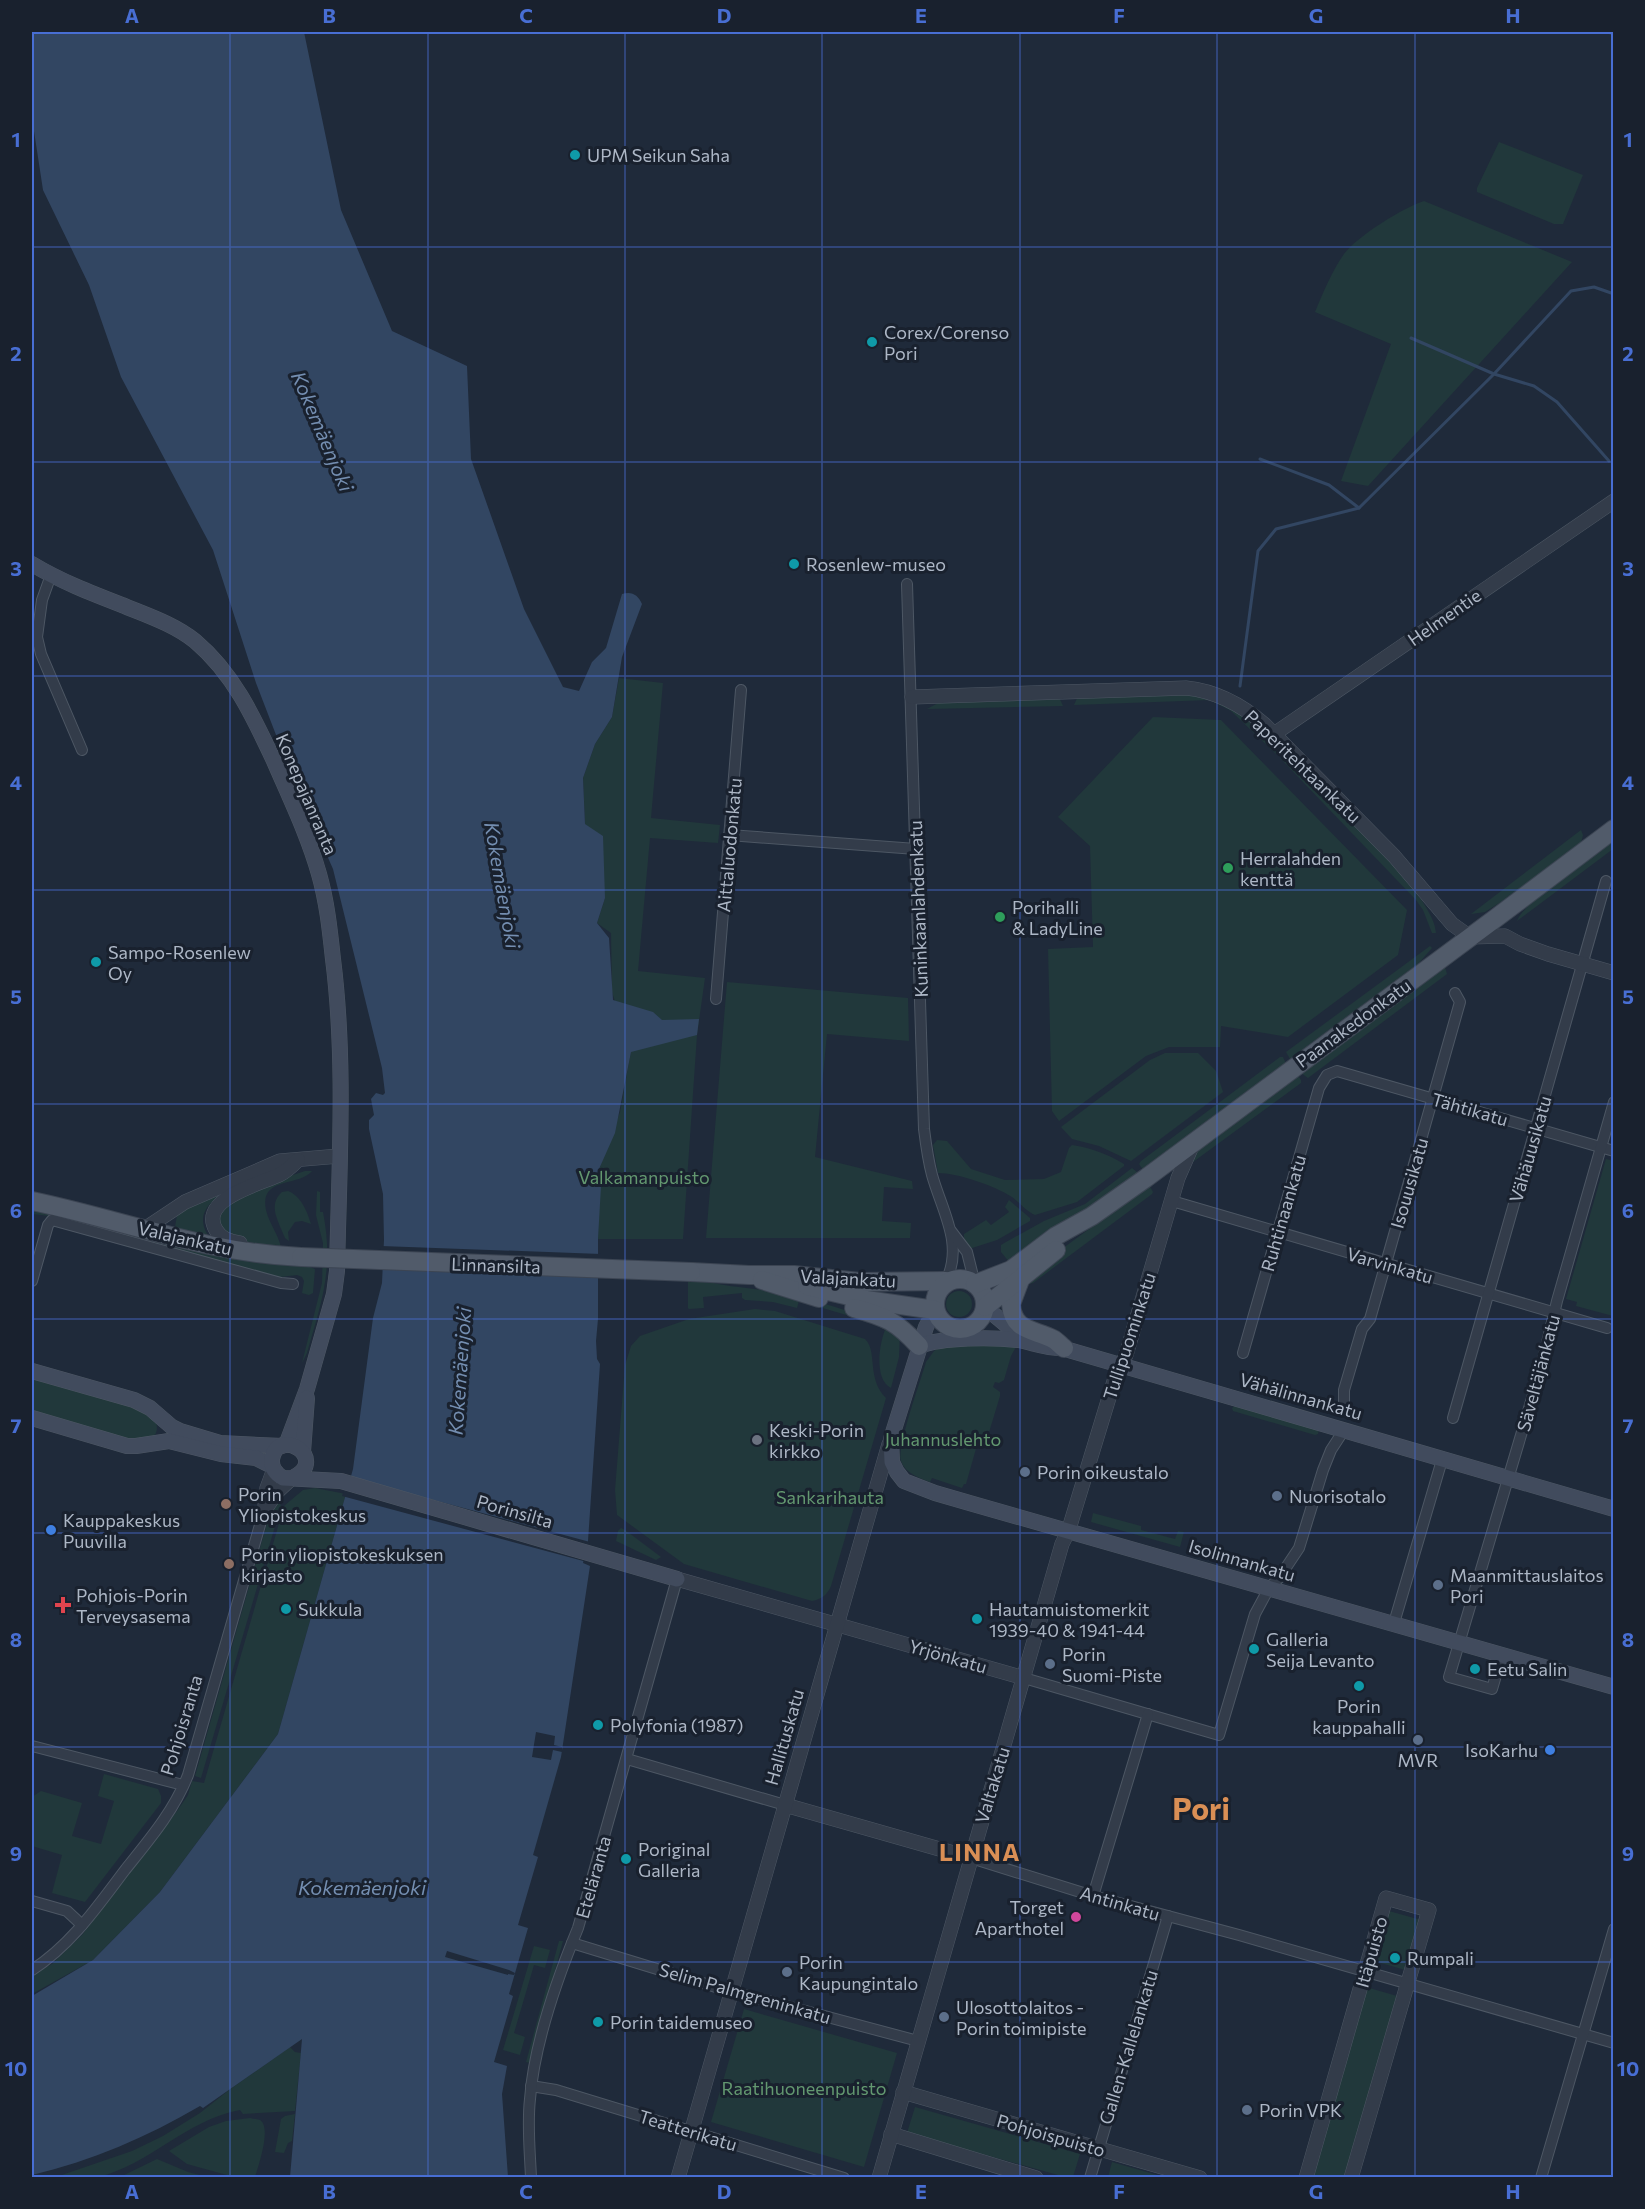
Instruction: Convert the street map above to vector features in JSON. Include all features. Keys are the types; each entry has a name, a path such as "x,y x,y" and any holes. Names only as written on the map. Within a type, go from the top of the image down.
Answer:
{"main road":[{"name":"Konepajanranta","path":"32,564 51,575 145,614 193,640 217,662 241,694 263,737 305,833 319,874 326,905 339,1013 337,1271 334,1294 307,1389"},
{"name":"Paanakedonkatu","path":"975,1284 1011,1270 1056,1236 1092,1216 1195,1142 1614,829"},
{"name":"Valajankatu","path":"32,1194 70,1209"},
{"name":"Valajankatu","path":"32,1201 228,1250 298,1257"},
{"name":"Paanakedonkatu","path":"985,1307 1064,1244 1092,1216"},
{"name":"Linnansilta","path":"298,1257 691,1272"},
{"name":"Valajankatu","path":"691,1272 794,1275 882,1282 946,1281"},
{"name":"Valajankatu","path":"749,1275 866,1300 935,1311"},
{"path":"749,1275 879,1315 903,1328 919,1346 946,1340 1011,1340 1050,1349 1064,1348"},
{"path":"960,1279 975,1284 983,1294 985,1307 979,1320 974,1325 963,1329 943,1324 935,1311 936,1294 946,1281 960,1279"},
{"path":"1020,1280 1011,1304 1011,1310 1017,1322 1030,1331 1053,1339 1064,1348"},
{"name":"Vähälinnankatu","path":"985,1307 1022,1335 1614,1509"},
{"name":"Hallituskatu","path":"891,1439 919,1346 930,1317 935,1311"},
{"path":"32,1371 134,1400 150,1408 180,1431 229,1444 296,1446 304,1455"},
{"path":"273,1468 274,1453 284,1445 307,1389"},
{"path":"32,1418 127,1446 169,1441 221,1454 256,1458 273,1468 280,1476 293,1478 303,1470 307,1389"},
{"path":"153,1443 163,1432 164,1425 160,1416"},
{"name":"Isolinnankatu","path":"891,1439 892,1462 904,1481 935,1493 1614,1687"},
{"name":"Porinsilta","path":"304,1455 341,1481"},
{"name":"Porinsilta","path":"293,1478 341,1481 677,1579"}],"street":[{"name":"Helmentie","path":"1274,734 1614,501"},
{"path":"51,575 42,600 37,637 41,654 82,750"},
{"name":"Kuninkaanlahdenkatu","path":"907,584 924,1129 932,1176 951,1231 953,1267 946,1281"},
{"name":"Paperitehtaankatu","path":"912,697 1177,688 1202,689 1225,698 1250,712 1274,734 1394,856 1452,924 1470,937"},
{"name":"Aittaluodonkatu","path":"716,999 741,690"},
{"path":"729,835 916,849"},
{"name":"Vähäuusikatu","path":"1453,1418 1606,881"},
{"path":"1470,937 1505,936 1520,944 1614,973"},
{"name":"Isouusikatu","path":"1344,1406 1344,1390 1362,1329 1370,1319 1460,1002 1455,993"},
{"name":"Tähtikatu","path":"1327,1075 1337,1071 1614,1151"},
{"name":"Ruhtinaankatu","path":"1243,1353 1319,1088 1327,1075"},
{"name":"Säveltäjänkatu","path":"1460,1643 1541,1368 1554,1312 1614,1102"},
{"name":"Tullipuominkatu","path":"1068,1532 1178,1178 1195,1142"},
{"path":"143,1230 185,1202 280,1161 339,1156"},
{"path":"298,1160 282,1174 221,1202 213,1215 213,1223 223,1238 233,1242 270,1247 298,1257"},
{"name":"Varvinkatu","path":"1172,1201 1607,1328"},
{"path":"167,1215 169,1230 174,1238"},
{"path":"32,1281 48,1225 52,1220 281,1283 293,1284"},
{"name":"Kuninkaanlahdenkatu","path":"951,1231 967,1252 975,1284"},
{"path":"1269,1588 1279,1578 1299,1548 1323,1470 1344,1430"},
{"name":"Hallituskatu","path":"678,2178 891,1439"},
{"path":"1394,1623 1442,1460"},
{"name":"Pohjoisranta","path":"32,1970 67,1943 174,1805 183,1785 264,1511 273,1468"},
{"name":"Pohjoisranta","path":"264,1511 277,1492 293,1478"},
{"name":"Valtakatu","path":"879,2178 1062,1544 1068,1532"},
{"name":"Yrjönkatu","path":"677,1579 1219,1735 1255,1614 1269,1588"},
{"name":"Eteläranta","path":"531,2178 529,2122 531,2086 560,1973 578,1928 677,1579"},
{"path":"1460,1643 1449,1677 1490,1689 1492,1689 1502,1655"},
{"path":"1093,1896 1148,1714"},
{"path":"32,1746 183,1785"},
{"name":"Antinkatu","path":"627,1759 971,1858 1093,1896 1614,2043"},
{"name":"Itäpuisto","path":"1306,2178 1386,1898 1429,1910 1351,2178"},
{"path":"32,1901 67,1911 82,1925"},
{"name":"Gallen-Kallelankatu","path":"1090,2178 1168,1916"},
{"path":"1541,2178 1614,1929"},
{"name":"Selim Palmgreninkatu","path":"572,1943 719,1988 918,2041"},
{"name":"Teatterikatu","path":"531,2086 556,2090 844,2178"},
{"name":"Pohjoispuisto","path":"903,2092 1200,2178"},
{"path":"891,2134 1036,2178"}],"green space":[{"path":"1499,142 1583,175 1563,224 1554,224 1477,192"},
{"path":"1424,201 1572,262 1368,486 1341,481 1391,344 1315,312 1328,282 1350,247 1381,223"},
{"name":"Valkamanpuisto","path":"619,678 663,683 651,818 720,825 718,843 650,838 638,971 705,978 697,1035 683,1239 598,1239 599,1169 620,1112 631,1051 612,992 611,933 597,923 605,898 585,824 583,778 595,744 612,717"},
{"path":"1187,693 1202,696 1227,706 1249,721 1280,751 1276,754 1231,711 1210,700 1074,705 1078,696"},
{"path":"1059,697 1063,706 927,709 940,702"},
{"name":"Herralahden kenttä","path":"1153,717 1221,720 1407,910 1398,955 1288,1037 1221,1026 1220,1047 1169,1047 1146,1056 1059,1121 1052,1111 1048,949 1093,947 1090,846 1058,817"},
{"path":"1284,755 1346,814 1396,867 1431,915 1436,933 1432,933 1423,910 1416,900 1280,758"},
{"path":"1581,830 1583,835 1581,843 1501,902 1485,912 1471,914"},
{"path":"1613,841 1613,849 1517,921 1522,912 1545,891"},
{"path":"1430,946 1432,948 1418,964 1290,1059 1286,1052"},
{"path":"1445,967 1447,974 1308,1078 1301,1073"},
{"path":"727,982 908,998 909,1041 827,1034 815,1157 912,1181 913,1189 884,1187 882,1221 911,1223 910,1238 706,1238"},
{"path":"1165,1053 1198,1053 1216,1071 1223,1092 1131,1161 1099,1146 1072,1139 1061,1127 1150,1060"},
{"path":"1283,1057 1286,1064 1143,1170 1139,1164 1141,1161"},
{"path":"1297,1074 1301,1083 1189,1165 1197,1149"},
{"path":"937,1140 947,1141 971,1169 1005,1180 1044,1179 1061,1172 1072,1145 1106,1154 1124,1166 1077,1202 1035,1215 1012,1197 996,1189 966,1178 938,1173 933,1145"},
{"path":"1606,1159 1614,1161 1613,1316 1576,1306 1577,1302 1566,1299"},
{"path":"1132,1168 1138,1173 1010,1263 1001,1252 1001,1245 1044,1221 1085,1204"},
{"path":"312,1171 306,1176 274,1187 265,1199 267,1215 281,1247 237,1241 219,1226 219,1211 224,1205 278,1180"},
{"path":"1149,1185 1152,1194 1033,1283 1028,1284 1051,1257"},
{"path":"241,1186 224,1193 207,1208 203,1217 204,1227 211,1240 178,1231 175,1227 177,1215 182,1209"},
{"path":"288,1191 300,1200 311,1224 302,1221 295,1222 288,1232 289,1241 285,1238 277,1220 275,1208 278,1197 282,1192"},
{"path":"317,1191 320,1192 320,1212 323,1212 326,1232 327,1268 317,1317 302,1363 322,1283 323,1243 316,1215"},
{"path":"1009,1200 1030,1218 1030,1221 997,1240 969,1249 964,1234 986,1220 991,1225 1009,1212 1005,1207"},
{"path":"32,1207 217,1256 302,1264 315,1269 313,1293 309,1295 302,1293 304,1281 297,1275 272,1278 67,1218 32,1214"},
{"path":"702,1280 814,1301 852,1312 900,1333 899,1357 891,1388 882,1377 879,1361 885,1330 870,1322 799,1301 797,1308 773,1302 745,1300 742,1298 742,1293 703,1297 704,1308 689,1309 688,1281"},
{"path":"959,1291 968,1295 972,1304 968,1313 959,1317 950,1313 946,1304 950,1295"},
{"name":"Sankarihauta","path":"755,1309 775,1311 865,1339 871,1350 876,1382 886,1398 831,1586 824,1596 812,1601 684,1564 617,1515 615,1490 625,1365 631,1346 640,1336 689,1319"},
{"name":"Juhannuslehto","path":"1017,1345 1004,1380 999,1383 995,1382 993,1387 1000,1392 1000,1396 987,1439 979,1438 966,1484 962,1488 932,1478 930,1482 909,1472 901,1461 903,1441 926,1362 934,1351 942,1346"},
{"path":"32,1379 132,1407 137,1406 155,1419 157,1431 155,1435 146,1440 129,1442 125,1438 32,1410"},
{"path":"1236,1405 1319,1429 1318,1434 1233,1411 1232,1408"},
{"path":"315,1488 346,1494 278,1734 160,1892 93,1960 32,1994 32,1975 52,1964 82,1935 177,1811 188,1795 192,1781 204,1783 284,1506 303,1490"},
{"path":"278,1498 281,1506 201,1778 195,1776 270,1513"},
{"path":"1093,1513 1141,1526 1141,1530 1175,1539 1178,1531 1184,1532 1180,1547 1091,1522"},
{"path":"621,1528 661,1557 656,1560 616,1541"},
{"path":"104,1774 158,1789 161,1803 85,1902 52,1893 62,1855 32,1846 32,1797 41,1791 82,1803 72,1836 101,1844 114,1801 98,1796"},
{"path":"1389,1911 1421,1920 1405,1970 1374,1961"},
{"path":"559,1941 563,1941 530,2063 526,2062"},
{"path":"534,1946 550,1950 545,1968 534,1965 514,2033 525,2037 520,2055 503,2050"},
{"path":"1366,1987 1397,1996 1344,2177 1311,2178"},
{"name":"Raatihuoneenpuisto","path":"744,2009 897,2053 864,2167 711,2122"},
{"path":"290,2047 295,2052 301,2053 295,2111 243,2114 240,2110 220,2115 117,2171 88,2178 56,2177 132,2151 163,2136 200,2113"},
{"path":"915,2107 1080,2154 1073,2177 1065,2177 907,2133"},
{"path":"295,2114 292,2141 288,2143 284,2153 275,2152 281,2119"},
{"path":"250,2118 260,2120 265,2130 255,2177 234,2177 187,2164 169,2151 209,2127 226,2121"},
{"path":"157,2159 188,2172 207,2177 120,2177"},
{"path":"1112,2162 1164,2177 1108,2177"}],"water":[{"name":"Kokemäenjoki","path":"32,32 304,32 341,210 392,331 467,366 471,459 524,609 563,687 579,691 592,662 606,648 622,594 634,594 642,604 622,657 612,717 595,744 583,778 585,824 603,836 605,898 597,923 609,938 613,1000 653,1012 662,1020 699,1019 697,1035 631,1052 615,1133 599,1169 601,1186 596,1341 597,1359 600,1364 588,1541 583,1563 590,1566 561,1757 533,1855 538,1857 518,1925 528,1928 509,1994 513,1996 494,2062 507,2066 502,2094 508,2177 290,2177 302,2039 203,2108 200,2106 139,2138 97,2155 32,2175 32,1996 93,1960 160,1892 278,1734 353,1469 373,1318 382,1283 384,1240 383,1194 369,1120 374,1115 371,1099 376,1093 383,1095 385,1093 382,1068 333,869 293,779 256,683 213,550 121,377 89,285 43,190 32,118"}],"pier":[{"path":"381,1246 601,1254 601,1276 380,1267"},
{"path":"348,1477 590,1542 587,1562 342,1496"},
{"path":"536,1732 555,1736 554,1745 562,1747 562,1752 553,1750 551,1760 532,1757"},
{"path":"447,1951 515,1973 508,1975 445,1957"}],"waterway":[{"path":"1608,32 1614,34"},
{"path":"1240,686 1258,551 1276,529 1359,508 1494,374 1571,291 1594,287 1614,294"},
{"path":"1411,338 1494,374 1534,386 1557,402 1609,461"},
{"path":"1260,459 1329,485 1359,508"}],"place":[{"name":"UPM Seikun Saha","path":"575,155"},
{"name":"Corex/Corenso Pori","path":"872,342"},
{"name":"Rosenlew-museo","path":"794,564"},
{"name":"Herralahden kenttä","path":"1228,868"},
{"name":"Porihalli & LadyLine","path":"1000,917"},
{"name":"Sampo-Rosenlew Oy","path":"96,962"},
{"name":"Keski-Porin kirkko","path":"757,1440"},
{"name":"Porin oikeustalo","path":"1025,1472"},
{"name":"Nuorisotalo","path":"1277,1496"},
{"name":"Porin Yliopistokeskus","path":"226,1504"},
{"name":"Kauppakeskus Puuvilla","path":"51,1530"},
{"name":"Porin yliopistokeskuksen kirjasto","path":"229,1564"},
{"name":"Maanmittauslaitos Pori","path":"1438,1585"},
{"name":"Pohjois-Porin Terveysasema","path":"63,1605"},
{"name":"Sukkula","path":"286,1609"},
{"name":"Hautamuistomerkit 1939-40 & 1941-44","path":"977,1619"},
{"name":"Galleria Seija Levanto","path":"1254,1649"},
{"name":"Porin Suomi-Piste","path":"1050,1664"},
{"name":"Eetu Salin","path":"1475,1669"},
{"name":"Porin kauppahalli","path":"1359,1686"},
{"name":"Polyfonia (1987)","path":"598,1725"},
{"name":"MVR","path":"1418,1740"},
{"name":"IsoKarhu","path":"1550,1750"},
{"name":"Poriginal Galleria","path":"626,1859"},
{"name":"Torget Aparthotel","path":"1076,1917"},
{"name":"Rumpali","path":"1395,1958"},
{"name":"Porin Kaupungintalo","path":"787,1972"},
{"name":"Ulosottolaitos - Porin toimipiste","path":"944,2017"},
{"name":"Porin taidemuseo","path":"598,2022"},
{"name":"Porin VPK","path":"1247,2110"}],"district":[{"name":"Pori","path":"1201,1807"},
{"name":"LINNA","path":"980,1851"}]}
